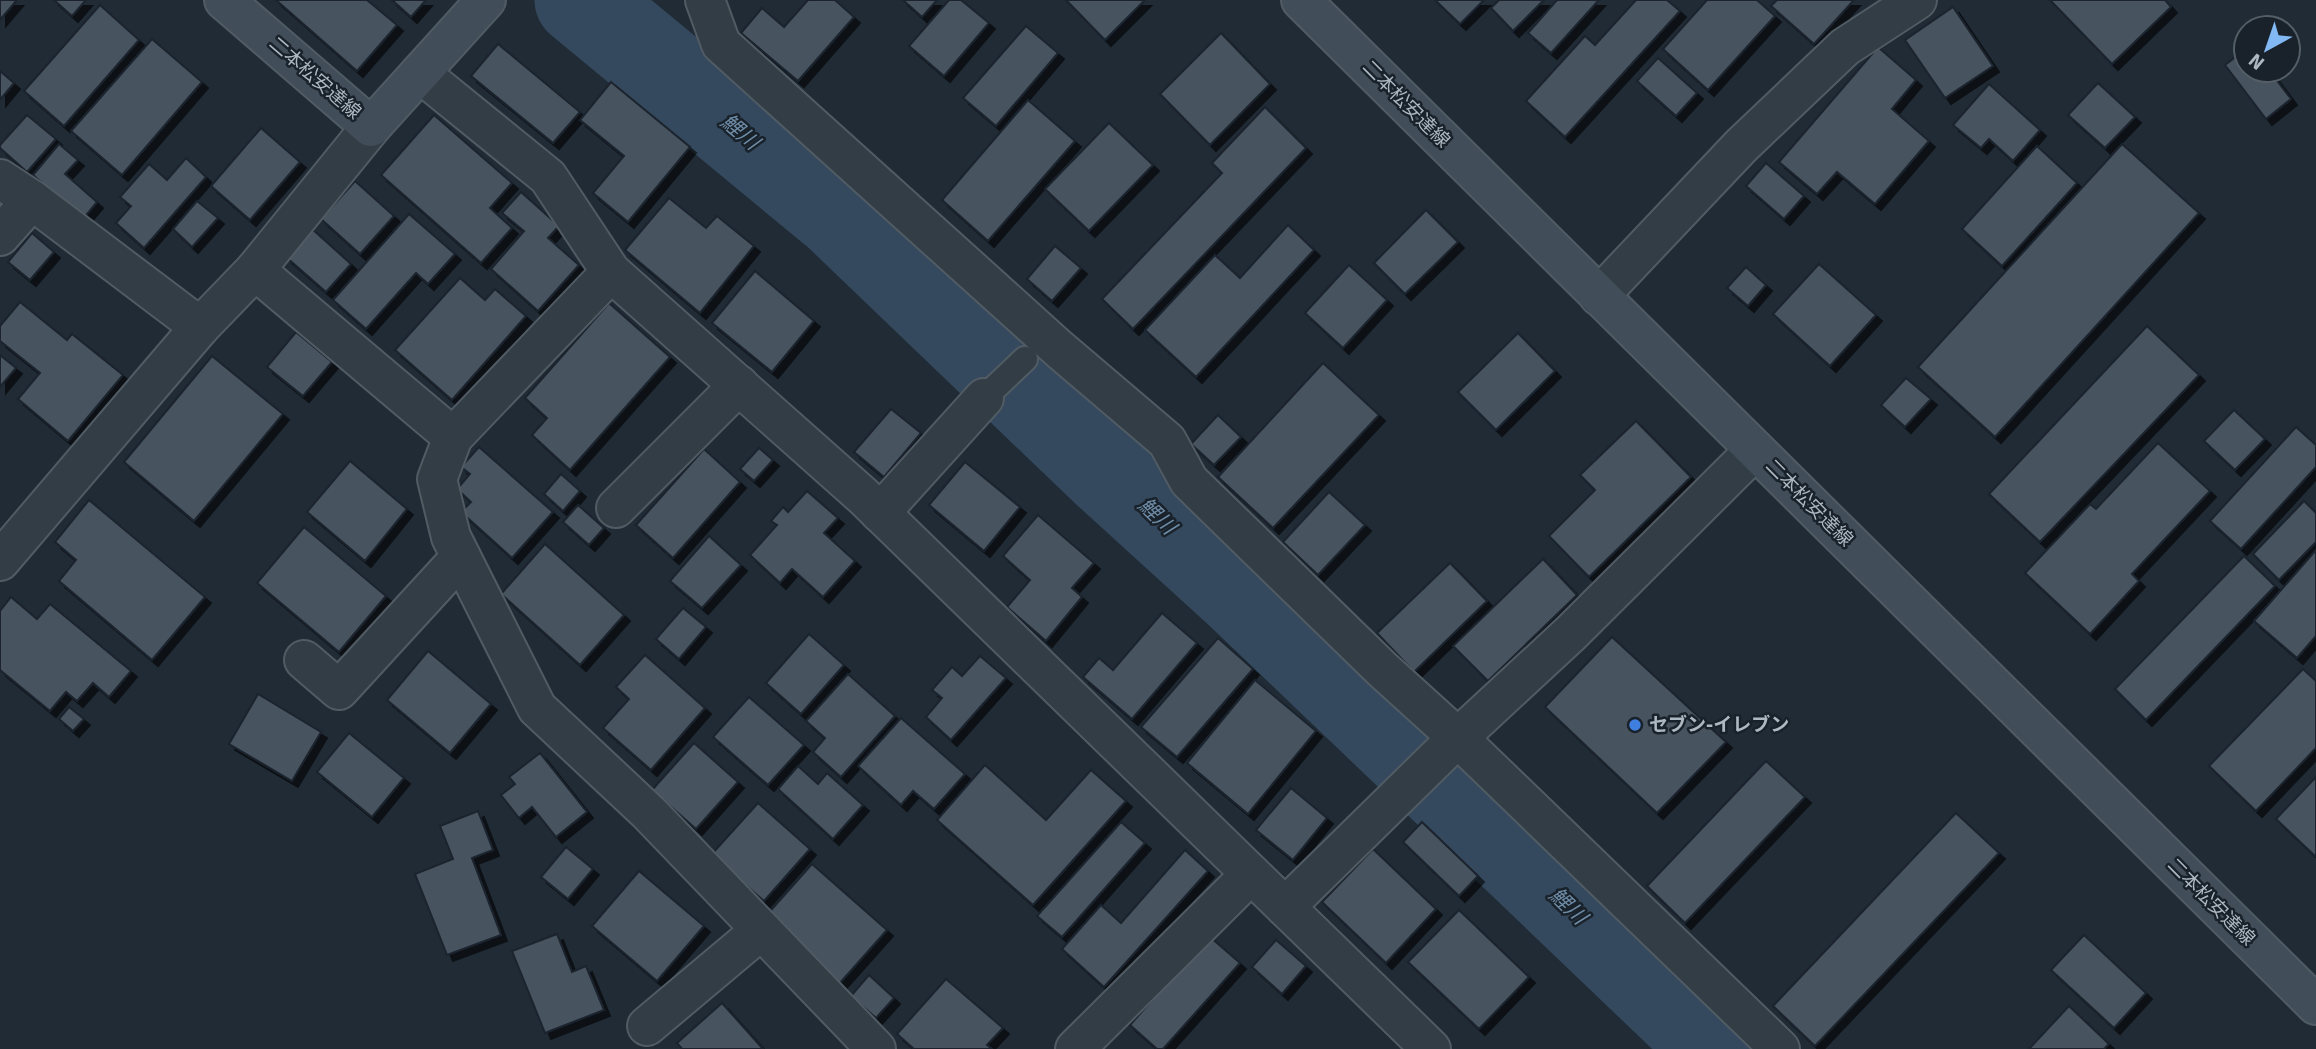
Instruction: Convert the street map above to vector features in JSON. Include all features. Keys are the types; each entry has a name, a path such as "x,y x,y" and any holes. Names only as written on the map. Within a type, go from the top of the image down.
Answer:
{"main road":[{"name":"二本松安達線","path":"224,0 371,127 485,0"},
{"name":"二本松安達線","path":"1301,0 2316,1005"}],"street":[{"path":"705,0 722,44 1035,348 1167,441 1189,481 1383,670 1453,743 1780,1049"},
{"path":"1599,296 1741,146 1845,47 1917,0"},
{"path":"420,73 548,177 611,272 880,513 1431,1049"},
{"path":"0,561 200,327 255,270 371,127"},
{"path":"0,179 32,200 200,327"},
{"path":"0,236 32,200"},
{"path":"255,270 453,437"},
{"path":"611,272 453,437 436,480 451,537 537,708 649,813 876,1049"},
{"path":"616,508 739,385"},
{"path":"880,513 984,398"},
{"path":"1284,906 1571,633 1755,450"},
{"path":"304,660 339,690 461,557"},
{"path":"1075,1049 1251,874"},
{"path":"647,1026 760,931"}],"lane":[{"path":"984,398 1035,348"}],"building":[{"path":"0,0 17,0 0,20"},
{"path":"54,0 86,0 72,16"},
{"path":"276,0 367,0 397,25 357,71"},
{"path":"392,0 426,0 411,17"},
{"path":"808,0 835,0 854,17 798,81 741,33 762,8 784,27"},
{"path":"903,0 937,0 922,17"},
{"path":"949,0 961,0 989,23 944,76 909,46"},
{"path":"1066,0 1145,0 1105,40"},
{"path":"1435,0 1484,0 1460,24"},
{"path":"1499,0 1544,0 1513,31 1491,8"},
{"path":"1557,0 1599,0 1551,53 1528,33"},
{"path":"1636,0 1667,0 1680,11 1565,137 1526,101 1585,36 1595,45"},
{"path":"1707,0 1757,0 1775,16 1708,90 1663,49"},
{"path":"1777,0 1854,0 1814,44 1771,6"},
{"path":"2050,0 2165,0 2171,7 2112,64"},
{"path":"100,5 139,40 64,126 24,91"},
{"path":"1953,7 1993,66 1945,98 1905,40"},
{"path":"1026,26 1058,53 996,126 963,98"},
{"path":"1221,33 1270,84 1210,145 1160,94"},
{"path":"152,39 202,82 122,175 71,131"},
{"path":"498,44 580,112 553,143 471,76"},
{"path":"1878,47 1916,80 1892,109 1929,141 1875,204 1837,172 1817,194 1779,162"},
{"path":"1658,58 1697,93 1676,116 1637,81"},
{"path":"2232,60 2232,74 2225,65"},
{"path":"0,71 14,83 0,100"},
{"path":"611,82 690,147 628,222 593,193 624,156 580,120"},
{"path":"2098,83 2135,117 2105,148 2068,115"},
{"path":"1989,84 2040,130 2013,161 1989,139 1981,148 1953,125"},
{"path":"2239,84 2280,84 2291,99 2266,119"},
{"path":"1028,100 1075,141 988,241 942,200"},
{"path":"1265,107 1306,148 1133,329 1102,299 1222,173 1212,163"},
{"path":"27,115 56,139 27,172 0,148 0,145"},
{"path":"434,115 512,183 490,208 512,228 481,263 381,175"},
{"path":"1109,123 1153,165 1089,231 1045,189"},
{"path":"261,128 300,162 250,220 211,186"},
{"path":"59,144 78,160 65,174 97,202 83,219 33,175"},
{"path":"2122,144 2199,213 1995,437 1918,367"},
{"path":"2037,146 2077,183 2002,266 1962,229"},
{"path":"186,158 206,177 144,248 116,223 131,206 120,197 149,164 167,180"},
{"path":"1766,163 1804,196 1784,219 1746,186"},
{"path":"355,181 394,216 360,254 321,219"},
{"path":"521,192 559,226 548,238 579,265 538,311 491,269 524,231 502,213"},
{"path":"669,198 706,228 717,216 754,246 700,313 625,250"},
{"path":"197,201 218,218 192,247 173,229"},
{"path":"1426,210 1458,242 1405,294 1374,263"},
{"path":"409,214 455,254 428,284 416,273 366,329 333,300"},
{"path":"1288,225 1314,250 1196,377 1145,330 1215,255 1240,278"},
{"path":"311,228 351,264 326,292 286,257"},
{"path":"32,233 54,252 30,280 8,262"},
{"path":"1055,246 1081,268 1052,301 1027,279"},
{"path":"1819,264 1876,315 1830,366 1773,314"},
{"path":"1349,265 1387,300 1343,348 1305,313"},
{"path":"1746,267 1766,285 1748,306 1727,288"},
{"path":"755,271 814,321 772,372 712,323"},
{"path":"460,278 485,300 495,289 526,316 452,400 395,350"},
{"path":"20,302 67,340 72,334 123,375 68,441 18,399 40,373 0,341 0,326"},
{"path":"609,303 670,357 570,470 532,435 547,418 525,398"},
{"path":"2147,326 2199,375 2040,542 1989,494"},
{"path":"296,332 332,362 303,396 267,367"},
{"path":"1518,333 1555,371 1496,430 1458,392"},
{"path":"0,355 16,368 0,387"},
{"path":"212,356 283,414 194,521 124,462"},
{"path":"1323,363 1379,415 1273,528 1218,477"},
{"path":"1906,378 1931,399 1905,427 1881,405"},
{"path":"891,409 921,433 884,477 854,452"},
{"path":"2234,410 2265,439 2235,470 2204,441"},
{"path":"1218,415 1241,437 1214,465 1191,444"},
{"path":"1636,421 1691,477 1589,577 1549,536 1595,490 1580,475"},
{"path":"2296,427 2316,445 2316,467 2241,549 2210,521"},
{"path":"2158,443 2210,491 2132,574 2139,581 2090,634 2025,573 2090,504 2096,509"},
{"path":"479,447 553,512 512,558 461,512 471,502 457,489 470,474 461,467"},
{"path":"759,448 773,460 754,481 740,469"},
{"path":"704,449 740,482 673,558 636,525"},
{"path":"350,461 407,509 365,561 307,512"},
{"path":"965,462 1020,507 984,551 929,505"},
{"path":"561,474 580,491 563,511 544,494"},
{"path":"807,491 838,518 824,533 855,561 823,597 792,569 780,583 750,555 777,525 771,521 783,507 788,512"},
{"path":"1329,492 1365,525 1318,575 1283,542"},
{"path":"89,500 205,597 152,660 59,581 76,560 55,542"},
{"path":"2304,501 2316,513 2316,542 2279,580 2253,554"},
{"path":"578,505 604,528 589,545 563,522"},
{"path":"1038,515 1094,563 1072,588 1082,597 1046,641 1007,607 1030,580 1003,556"},
{"path":"304,527 386,596 339,652 257,583"},
{"path":"709,536 741,565 702,608 670,581"},
{"path":"545,544 624,615 580,665 501,594"},
{"path":"2316,550 2316,636 2297,658 2254,621"},
{"path":"2244,556 2275,586 2146,720 2115,689"},
{"path":"1543,559 1577,595 1488,681 1453,646"},
{"path":"1450,563 1487,601 1414,672 1377,633"},
{"path":"11,597 37,619 50,604 131,671 109,697 93,683 77,701 66,692 50,711 0,670 0,611"},
{"path":"683,608 706,627 679,659 656,639"},
{"path":"1162,613 1197,643 1132,719 1083,677 1099,658 1113,670"},
{"path":"809,634 844,665 801,714 766,683"},
{"name":"セブン-イレブン","path":"1612,637 1726,742 1657,813 1545,707"},
{"path":"1218,638 1253,669 1177,757 1141,727"},
{"path":"428,651 491,704 450,753 387,700"},
{"path":"645,655 705,708 651,770 603,728 629,699 616,687"},
{"path":"980,656 1006,678 951,740 926,717 942,698 932,690 952,667 962,676"},
{"path":"2303,669 2316,681 2316,748 2256,811 2209,766"},
{"path":"848,674 895,716 841,777 813,752 825,738 806,721"},
{"path":"1255,680 1316,731 1248,814 1187,763"},
{"path":"258,694 321,732 292,781 229,744"},
{"path":"749,697 804,745 768,785 713,737"},
{"path":"69,707 84,719 73,731 59,719"},
{"path":"901,718 965,774 934,809 913,791 901,805 858,766"},
{"path":"349,733 404,778 372,817 317,772"},
{"path":"694,743 738,782 696,829 652,790"},
{"path":"540,753 587,812 556,837 532,807 519,818 501,795 515,784 509,777"},
{"path":"1766,761 1805,797 1685,923 1647,886"},
{"path":"985,765 1046,820 1091,770 1126,801 1033,905 937,820"},
{"path":"798,766 818,784 827,773 863,805 833,839 778,789"},
{"path":"2316,777 2316,856 2315,856 2276,819"},
{"path":"1291,788 1327,818 1293,860 1256,830"},
{"path":"758,803 810,849 764,901 711,855"},
{"path":"478,811 493,850 472,858 501,935 447,955 415,874 453,859 440,826"},
{"path":"1956,813 1999,853 1815,1046 1773,1006"},
{"path":"1121,822 1145,843 1062,937 1037,916"},
{"path":"1422,822 1478,876 1459,896 1403,842"},
{"path":"566,847 593,869 568,899 541,877"},
{"path":"1373,849 1436,909 1386,963 1322,902"},
{"path":"1185,850 1208,871 1104,987 1062,949 1101,905 1121,923"},
{"path":"812,864 887,930 839,984 764,918"},
{"path":"639,871 704,926 657,981 592,926"},
{"path":"1459,910 1529,977 1479,1029 1408,962"},
{"path":"557,934 572,972 586,966 604,1010 545,1033 512,951"},
{"path":"2084,935 2146,993 2114,1028 2051,970"},
{"path":"1209,936 1240,963 1163,1049 1157,1049 1130,1025"},
{"path":"1276,940 1306,966 1282,994 1252,967"},
{"path":"869,975 894,998 876,1018 851,996"},
{"path":"946,979 1003,1028 987,1045 992,1049 914,1049 897,1034"},
{"path":"722,1003 763,1049 682,1049 677,1043"},
{"path":"2069,1006 2109,1044 2104,1049 2029,1049"}],"waterway":[{"name":"鯉川","path":"580,0 839,214 1106,470 1239,591 1718,1049"}],"place":[{"name":"セブン-イレブン","path":"1635,725"}]}
